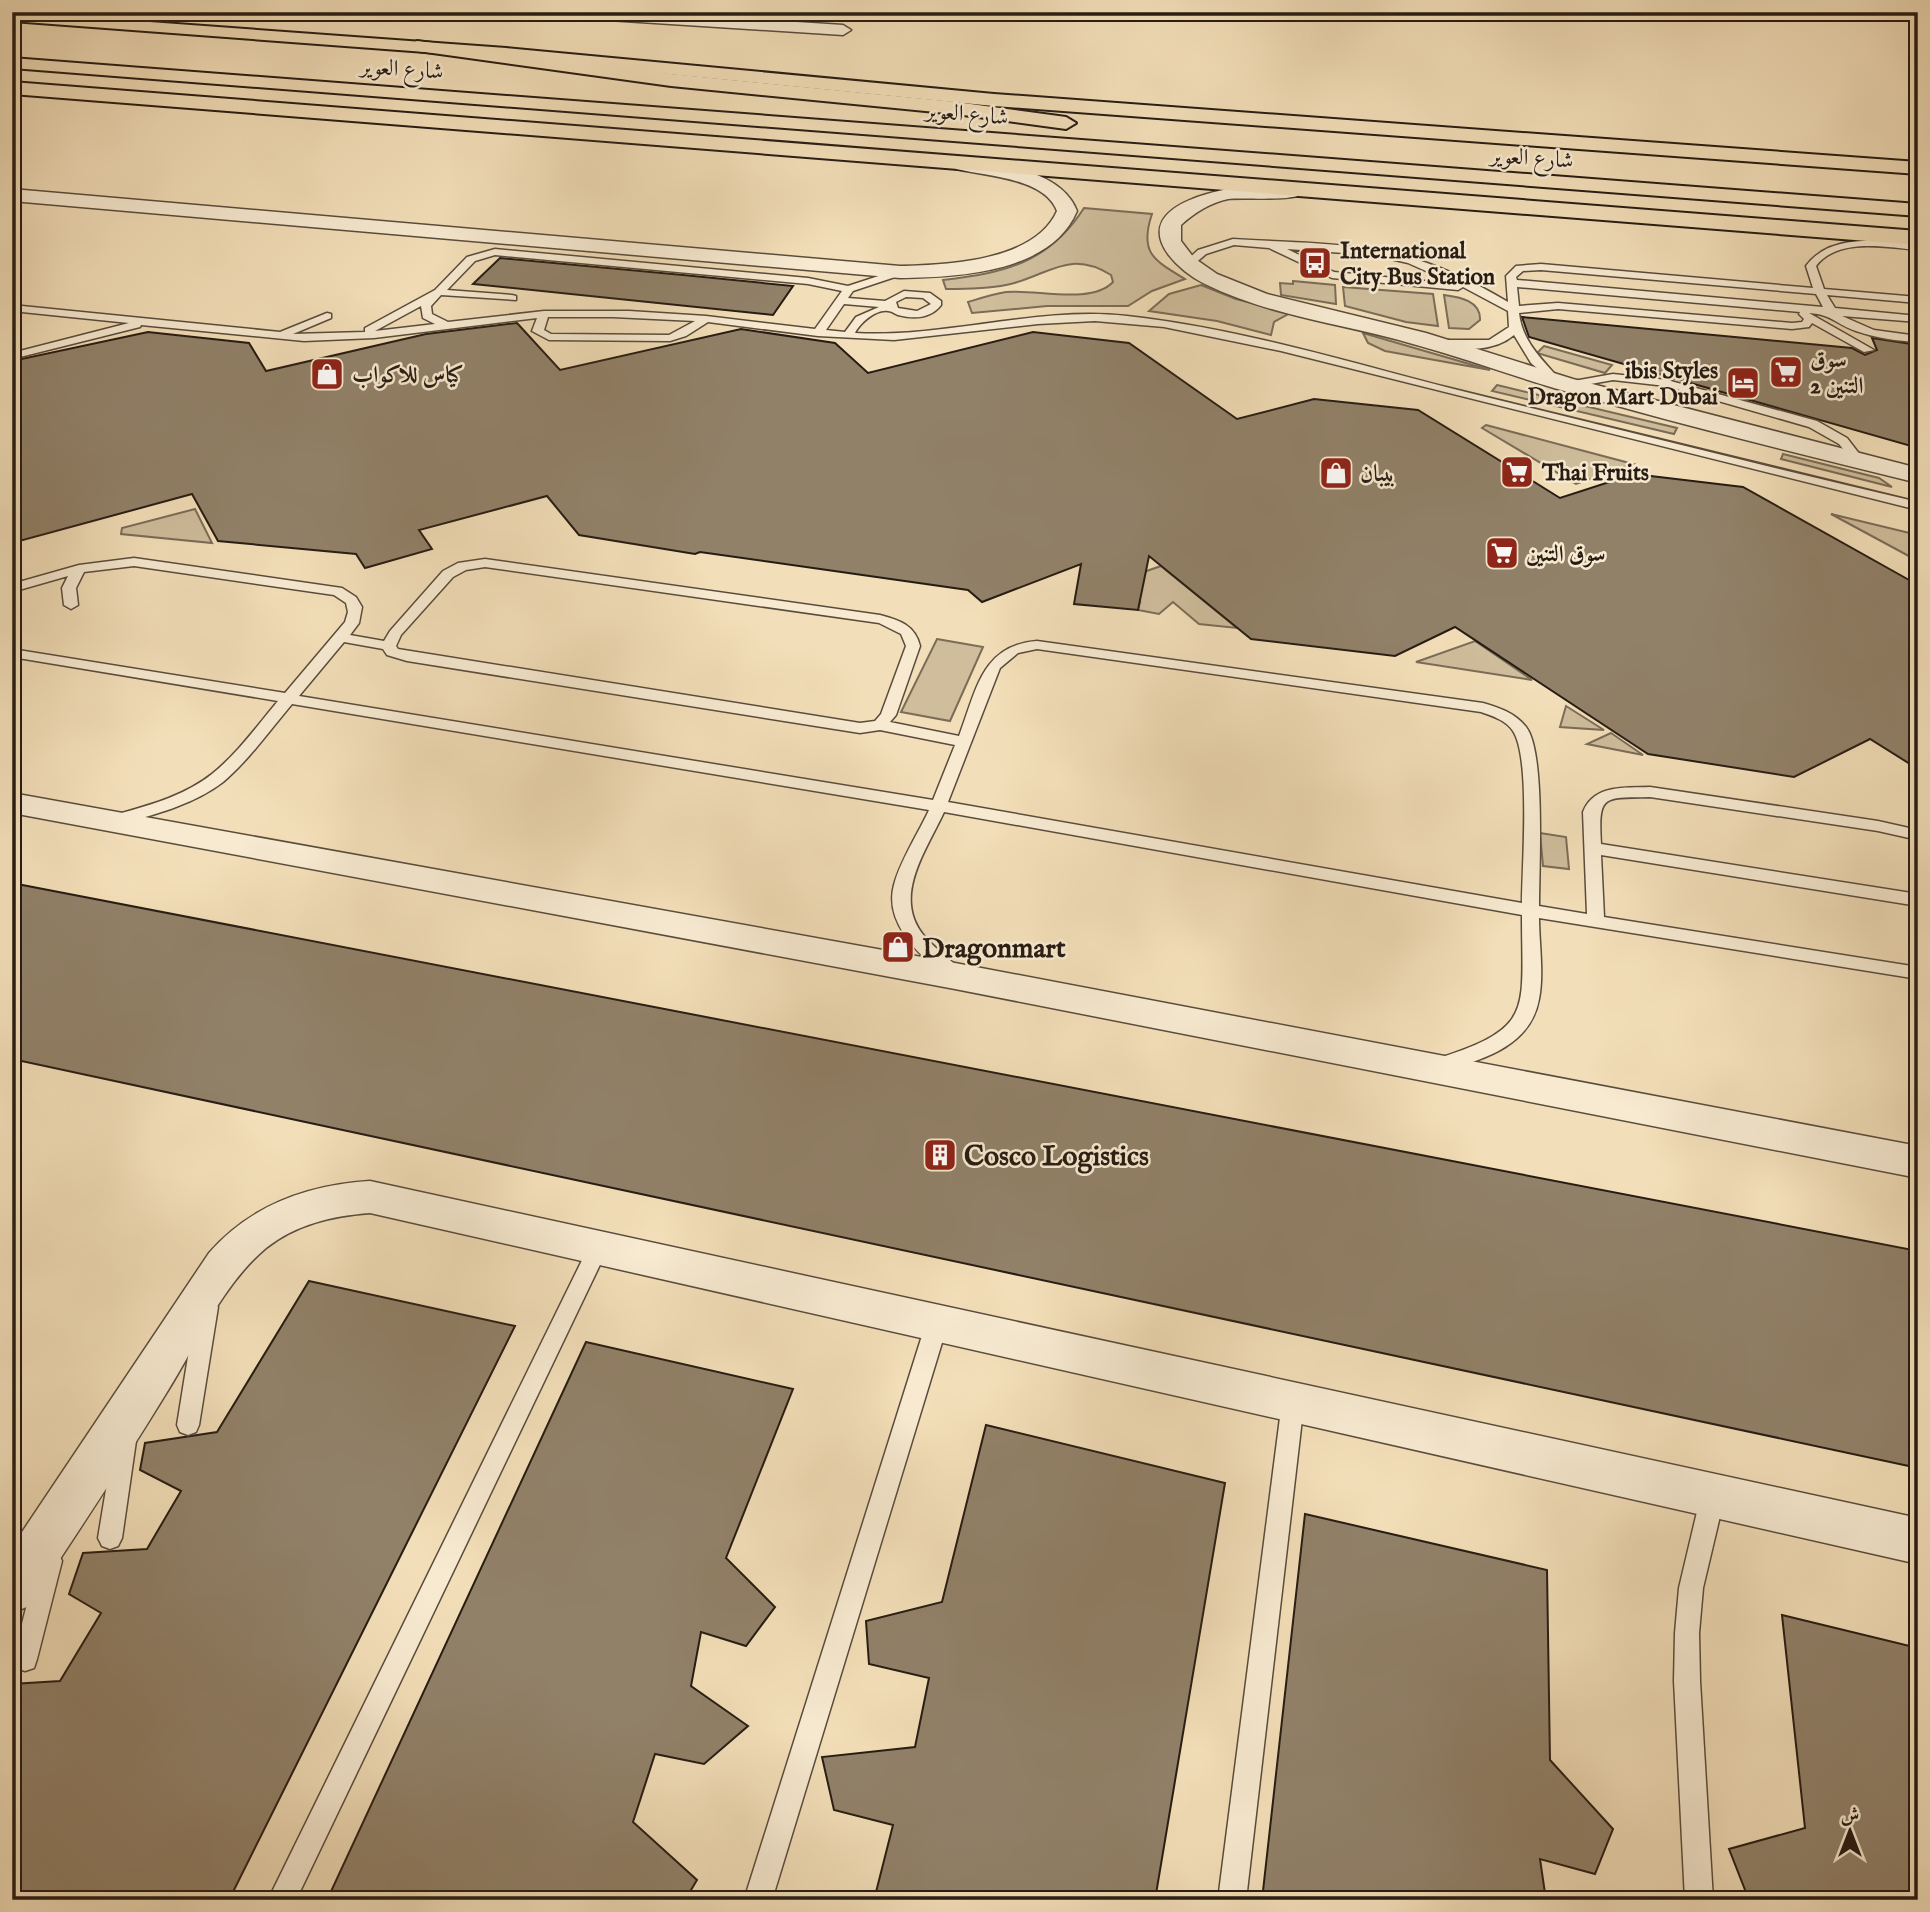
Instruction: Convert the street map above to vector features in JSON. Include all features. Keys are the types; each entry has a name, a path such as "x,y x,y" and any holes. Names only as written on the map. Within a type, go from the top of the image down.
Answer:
{"main road":[{"path":"12,16 417,46 926,94 1918,168"},
{"path":"417,46 730,87 992,112 1099,130"},
{"name":"شارع العوير","path":"12,47 1918,191"},
{"name":"شارع العوير","path":"12,63 1918,210"},
{"path":"12,88 845,150 1918,238"},
{"path":"371,116 704,129 1041,153 1131,151"},
{"path":"1655,148 1918,161"}],"street":[{"path":"561,12 843,30"},
{"path":"12,195 900,272 966,267 1023,252 1059,226 1066,214 1064,202 1045,186 1009,173 845,150"},
{"path":"1496,202 1428,202 1258,191 1220,195 1190,205 1171,223 1169,237 1172,246 1189,263 1211,278 1253,295 1431,341 1562,383 1918,476"},
{"path":"12,803 955,976 1918,1162"},
{"path":"12,1589 228,1259 251,1237 278,1219 309,1206 339,1198 370,1197 1918,1541"}],"lane":[{"path":"1189,263 1202,252 1223,243 1266,242 1393,255 1474,288 1514,310 1558,306 1800,326 1809,323 1810,318"},
{"path":"1266,242 1332,275 1474,288"},
{"path":"1918,247 1863,244 1829,250 1814,260 1811,266 1831,311 1868,331 1918,339"},
{"path":"444,324 431,319 425,312 426,305 471,259 486,253 504,252 825,283 849,289"},
{"path":"1562,383 1535,360 1515,327 1511,276 1515,270 1532,266 1918,300"},
{"path":"818,332 849,289 900,272"},
{"path":"1512,283 1918,318"},
{"path":"1786,289 1795,308 1868,349"},
{"path":"360,335 438,292 512,298"},
{"path":"1850,295 1902,317"},
{"path":"839,300 889,306 863,317 855,323 849,335"},
{"path":"1766,306 1773,316 1768,325"},
{"path":"15,310 314,338 544,314 605,313 706,319 849,335 898,337 1051,318 1111,318 1165,324 1279,348 1770,472 1918,506"},
{"path":"544,314 538,331 549,337 670,338 706,319"},
{"path":"830,314 863,317"},
{"path":"274,335 300,328 327,316"},
{"path":"12,356 146,322"},
{"path":"1431,341 1478,345 1503,339 1515,327"},
{"path":"12,588 79,569 134,562 337,591 348,596 356,608 352,623 239,757 216,779 192,794 142,815 114,821"},
{"path":"880,725 888,715 913,646 912,637 900,626 868,617 485,563 463,566 448,574 394,634 389,646 392,652 407,657 852,727 880,725 965,742"},
{"path":"71,605 69,588 79,569"},
{"path":"340,637 389,646"},
{"path":"955,976 919,943 900,908 902,885 939,806 998,658 1009,650 1040,644 1483,708 1517,724 1527,741 1531,835 1531,997 1522,1025 1496,1045 1427,1069"},
{"path":"12,653 939,806 1596,922 1918,973"},
{"path":"1596,922 1591,812 1601,797 1626,791 1713,800 1878,826 1918,835"},
{"path":"1593,848 1918,900"},
{"path":"282,1900 598,1248"},
{"path":"188,1425 211,1285"},
{"path":"758,1900 937,1323"},
{"path":"1232,1900 1293,1402"},
{"path":"110,1538 129,1414"},
{"path":"1699,1900 1687,1681 1687,1633 1691,1588 1713,1496"},
{"path":"25,1659 62,1515"}],"shaded area":[{"path":"1084,208 1152,214 1147,238 1152,254 1185,279 1152,291 1128,306 1047,306 972,313 968,302 996,294 1091,293 1113,282 1111,275 1096,267 1070,264 1006,285 946,289 943,280 1005,269 1040,253 1070,227"},
{"path":"1293,281 1335,285 1336,304 1281,295 1280,283 1293,284"},
{"path":"1201,285 1236,299 1290,313 1274,322 1271,335 1217,321 1149,311 1169,294"},
{"path":"1343,287 1433,294 1438,326 1406,322 1345,306"},
{"path":"1444,295 1473,304 1480,320 1469,329 1449,328"},
{"path":"1363,333 1490,370 1385,351 1368,343"},
{"path":"1544,346 1612,365 1605,373 1537,353"},
{"path":"1497,385 1677,428 1674,434 1492,391"},
{"path":"1486,425 1633,464 1576,484 1482,428"},
{"path":"1783,454 1879,478 1892,487 1781,459"},
{"path":"195,509 212,543 121,534 122,528"},
{"path":"1831,514 1918,535 1918,561"},
{"path":"1161,566 1237,628 1199,624 1173,602 1159,614 1138,610 1140,602 1075,596"},
{"path":"937,639 983,647 950,721 901,712"},
{"path":"1475,641 1532,680 1416,662"},
{"path":"1566,706 1604,730 1560,727"},
{"path":"1611,733 1643,755 1587,744"},
{"path":"1540,833 1566,837 1569,869 1543,866"}],"building":[{"path":"500,258 793,286 773,315 473,284"},
{"name":"سوق التنين 2","path":"1522,317 1852,348 1865,355 1877,350 1872,338 1918,345 1918,448 1529,337"},
{"name":"سوق التنين","path":"517,323 560,370 741,329 835,343 868,373 1033,332 1129,343 1237,419 1314,399 1418,410 1560,498 1634,474 1743,487 1918,585 1918,769 1870,739 1794,777 1648,754 1455,627 1395,656 1251,639 1149,556 1138,610 1074,604 1081,564 982,602 968,590 700,552 695,554 579,535 547,496 419,530 432,549 365,568 356,554 218,541 192,494 12,543 12,361 148,332 249,343 266,371 426,334"},
{"name":"Cosco Logistics","path":"12,883 1918,1251 1918,1468 12,1059"},
{"path":"309,1281 515,1326 229,1900 12,1900 12,1684 60,1681 101,1613 69,1594 83,1553 147,1549 181,1491 140,1470 145,1443 217,1432"},
{"path":"586,1342 793,1389 726,1558 775,1607 746,1646 701,1632 691,1686 748,1726 704,1764 655,1754 633,1822 697,1880 685,1900 327,1900"},
{"path":"986,1425 1225,1483 1155,1900 874,1900 893,1825 834,1810 822,1757 915,1747 929,1678 869,1664 866,1621 942,1602"},
{"path":"1305,1514 1547,1570 1550,1760 1613,1829 1595,1874 1540,1859 1546,1900 1262,1900"},
{"path":"1782,1615 1918,1648 1918,1900 1749,1900 1729,1849 1805,1828"}],"place":[{"name":"International City Bus Station","path":"1315,263"},
{"name":"سوق التنين 2","path":"1786,372"},
{"name":"كياس للاكواب","path":"327,374"},
{"name":"ibis Styles Dragon Mart Dubai","path":"1743,383"},
{"name":"Thai Fruits","path":"1517,472"},
{"name":"بيبان","path":"1336,473"},
{"name":"سوق التنين","path":"1502,553"},
{"name":"Dragonmart","path":"898,947"},
{"name":"Cosco Logistics","path":"940,1155"}]}
